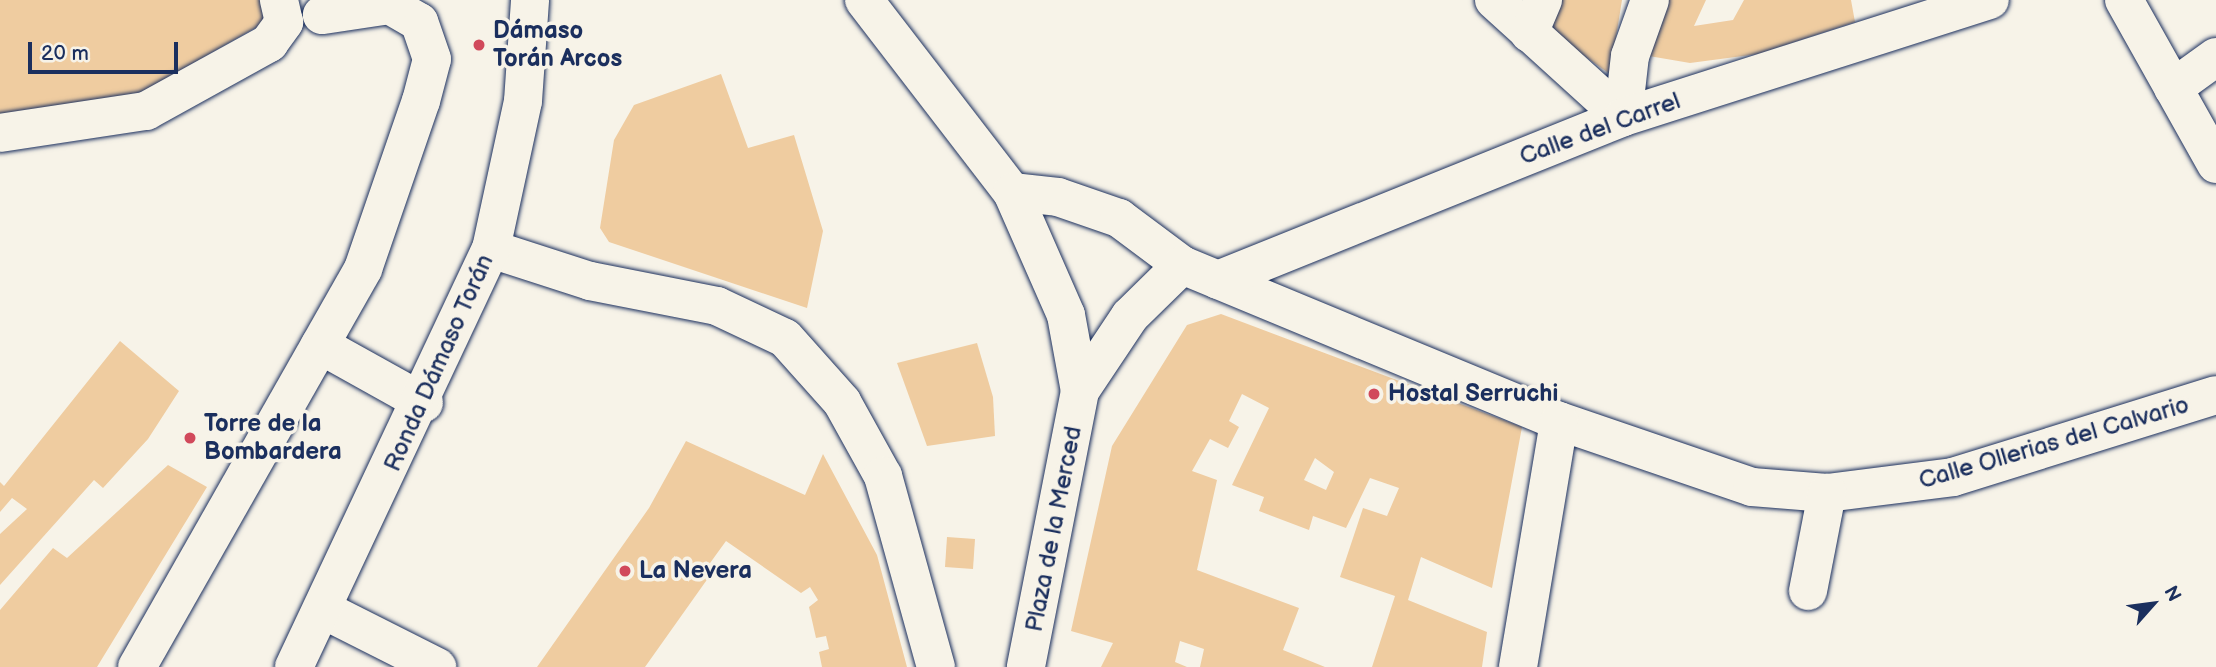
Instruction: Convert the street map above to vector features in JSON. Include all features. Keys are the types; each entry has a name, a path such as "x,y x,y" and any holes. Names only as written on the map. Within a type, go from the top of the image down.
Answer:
{"street":[{"name":"Ronda Dámaso Torán","path":"294,667 424,403 491,249 523,102 530,0"},
{"name":"Plaza de la Merced","path":"864,0 1012,192 1066,315 1080,391 1026,667"},
{"path":"1494,0 1536,17 1623,117"},
{"path":"1623,117 1630,56 1650,0"},
{"name":"Calle del Carrel","path":"1217,280 1623,117 1944,7 1990,0"},
{"path":"2124,0 2216,164"},
{"path":"0,133 146,111 269,43 314,11 390,5 419,22 432,60 421,101 363,269 137,667"},
{"path":"2173,89 2216,57"},
{"path":"1012,192 1058,197 1119,218 1182,265"},
{"path":"491,249 590,281 717,306 785,338 842,402 883,476 936,667"},
{"name":"Plaza de la Merced","path":"1080,391 1130,316 1182,265"},
{"name":"Calle Ollerias del Calvario","path":"1182,265 1559,421 1722,480 1827,493 1953,477 2216,395"},
{"path":"320,345 424,403"},
{"path":"1518,667 1559,421"},
{"path":"1808,591 1827,493"},
{"path":"324,610 437,667"}],"building":[{"path":"0,0 260,0 264,23 142,92 0,119"},
{"path":"1555,0 1622,0 1610,74 1541,26"},
{"path":"1660,0 1706,0 1694,26 1733,20 1744,0 1851,0 1855,22 1758,54 1690,63 1643,55"},
{"path":"721,74 748,148 794,135 823,231 807,308 609,242 600,228 614,140 634,105"},
{"path":"1221,314 1522,427 1492,588 1421,557 1408,600 1487,632 1482,667 1372,667 1395,596 1340,577 1363,508 1387,516 1399,488 1370,478 1346,528 1313,516 1309,530 1259,511 1264,497 1232,485 1269,408 1242,394 1229,421 1239,427 1228,448 1210,439 1192,471 1217,480 1197,570 1299,608 1283,650 1325,667 1200,667 1204,649 1180,641 1175,662 1187,667 1101,667 1113,643 1071,631 1112,446 1187,325","holes":["1315,458 1334,472 1326,490 1304,480"]},
{"path":"120,341 179,391 148,439 103,488 94,480 0,585 0,534 27,509 12,498 0,512 0,482 4,486"},
{"path":"977,343 993,397 995,436 927,446 897,363"},
{"path":"686,441 805,495 823,454 877,555 907,667 822,667 819,652 829,649 826,636 816,638 809,607 818,600 810,587 801,593 726,541 705,570 711,574 645,667 537,667 649,508"},
{"path":"168,465 207,487 97,667 0,667 0,610 53,548 67,558"},
{"path":"947,537 975,539 973,569 945,567"}],"place":[{"name":"Dámaso Torán Arcos","path":"479,45"},
{"name":"Hostal Serruchi","path":"1374,394"},
{"name":"Torre de la Bombardera","path":"190,438"},
{"name":"La Nevera","path":"625,571"}]}
